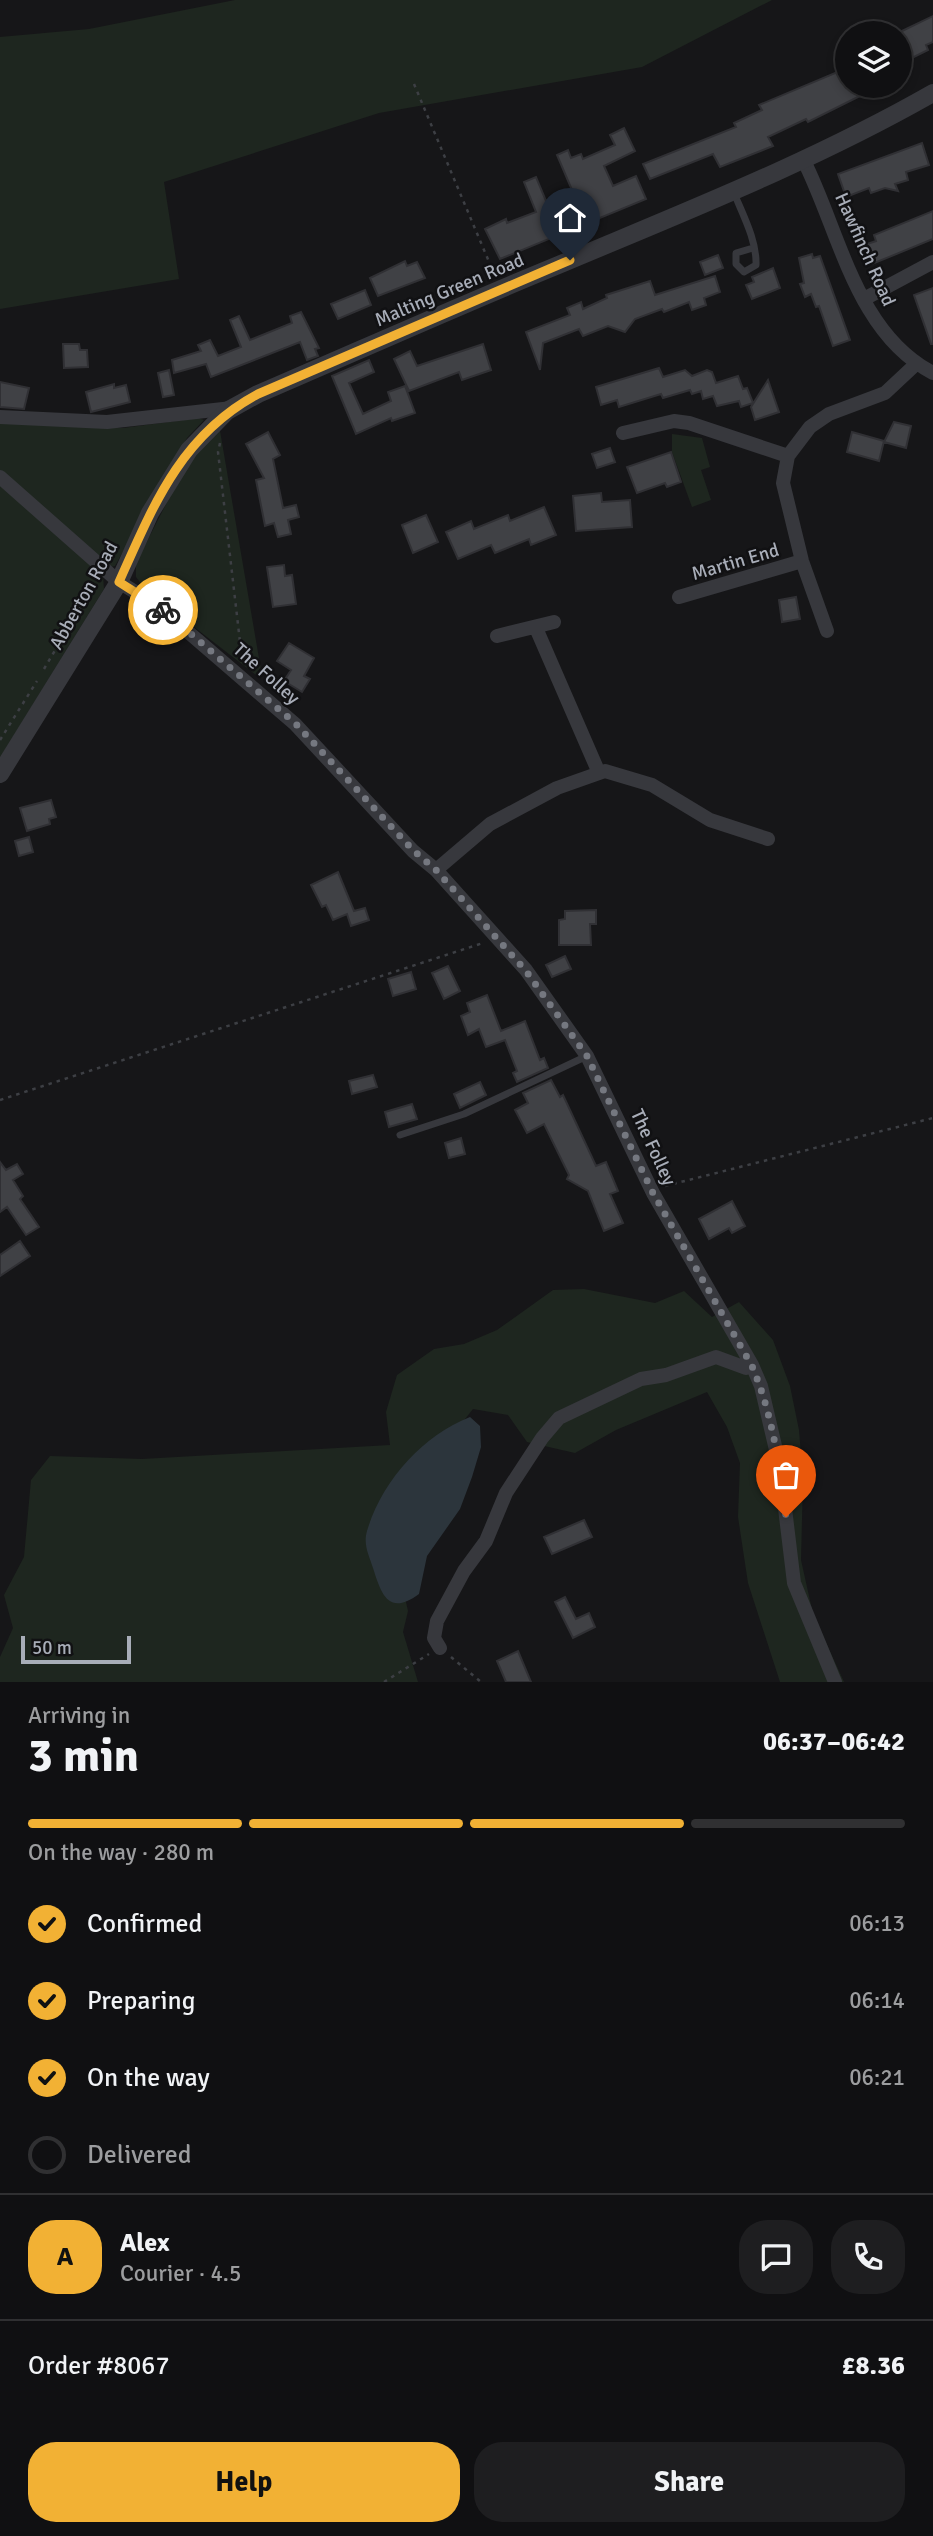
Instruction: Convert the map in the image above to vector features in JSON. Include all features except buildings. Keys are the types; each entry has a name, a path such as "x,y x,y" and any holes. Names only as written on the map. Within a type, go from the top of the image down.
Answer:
{"street":[{"name":"Malting Green Road","path":"0,417 107,422 232,408 500,289 734,193 866,131 933,93"},
{"name":"Hawfinch Road","path":"804,161 824,200 864,299 883,332 916,364 933,373"},
{"path":"864,299 933,262"},
{"path":"827,631 802,561 783,483 788,456 810,427 829,414 885,393 916,364"},
{"name":"Abberton Road","path":"0,774 119,582 149,513 189,450 212,424 232,408"},
{"path":"623,433 674,421 690,423 788,456"},
{"name":"The Folley","path":"0,477 119,582 158,606 296,724 498,938 558,1013 587,1056 653,1193 761,1386 780,1467 794,1583 835,1682"},
{"name":"Martin End","path":"679,597 802,561"},
{"path":"497,636 554,622"},
{"path":"536,628 599,773"},
{"path":"436,870 490,824 557,788 606,771 652,785 709,820 768,839"},
{"path":"434,1647 438,1621 464,1571 486,1541 506,1493 542,1438 559,1419 640,1379 666,1375 716,1357 746,1368 752,1366"}],"lane":[{"path":"734,193 753,248"},
{"path":"400,1135 464,1114 587,1056"}],"path":[{"path":"414,84 500,289"},
{"path":"221,439 218,452 243,666"},
{"path":"0,740 104,569"},
{"path":"0,1100 498,938"},
{"path":"653,1193 665,1186 933,1118"},
{"path":"383,1682 431,1653 434,1647 481,1682"}],"shaded area":[{"path":"235,0 772,0 642,67 379,113 164,182 179,279 0,309 0,37 89,29"},
{"path":"198,418 204,420 187,438 115,566 111,567 0,472 0,423 123,428"},
{"path":"219,425 261,670 256,675 145,589 136,577 136,563 189,459"},
{"path":"672,434 702,438 710,467 701,470 711,500 692,507 672,452"},
{"path":"0,482 103,576 104,589 0,758"},
{"path":"584,1289 655,1303 684,1291 712,1317 739,1302 773,1340 790,1386 799,1430 803,1479 801,1560 813,1614 844,1682 780,1682 748,1583 738,1517 740,1463 727,1427 707,1392 616,1430 575,1453 527,1442 508,1415 473,1409 427,1467 401,1580 408,1611 403,1632 418,1682 0,1682 0,1657 13,1628 4,1595 24,1557 31,1480 50,1456 142,1459 390,1445 386,1412 397,1375 434,1349 464,1344 497,1330 553,1290"},
{"path":"470,1417 480,1426 481,1447 460,1509 427,1556 419,1594 408,1601 393,1602 387,1599 379,1586 367,1550 366,1536 374,1513 394,1478 420,1448 452,1425"}],"way so far":[{"path":"163,610 296,724 498,938 566,1023 587,1056 617,1114 653,1193 761,1386 780,1467 786,1517"}],"route":[{"path":"163,610 119,582 149,513 189,450 227,411 258,394 570,260"}]}
